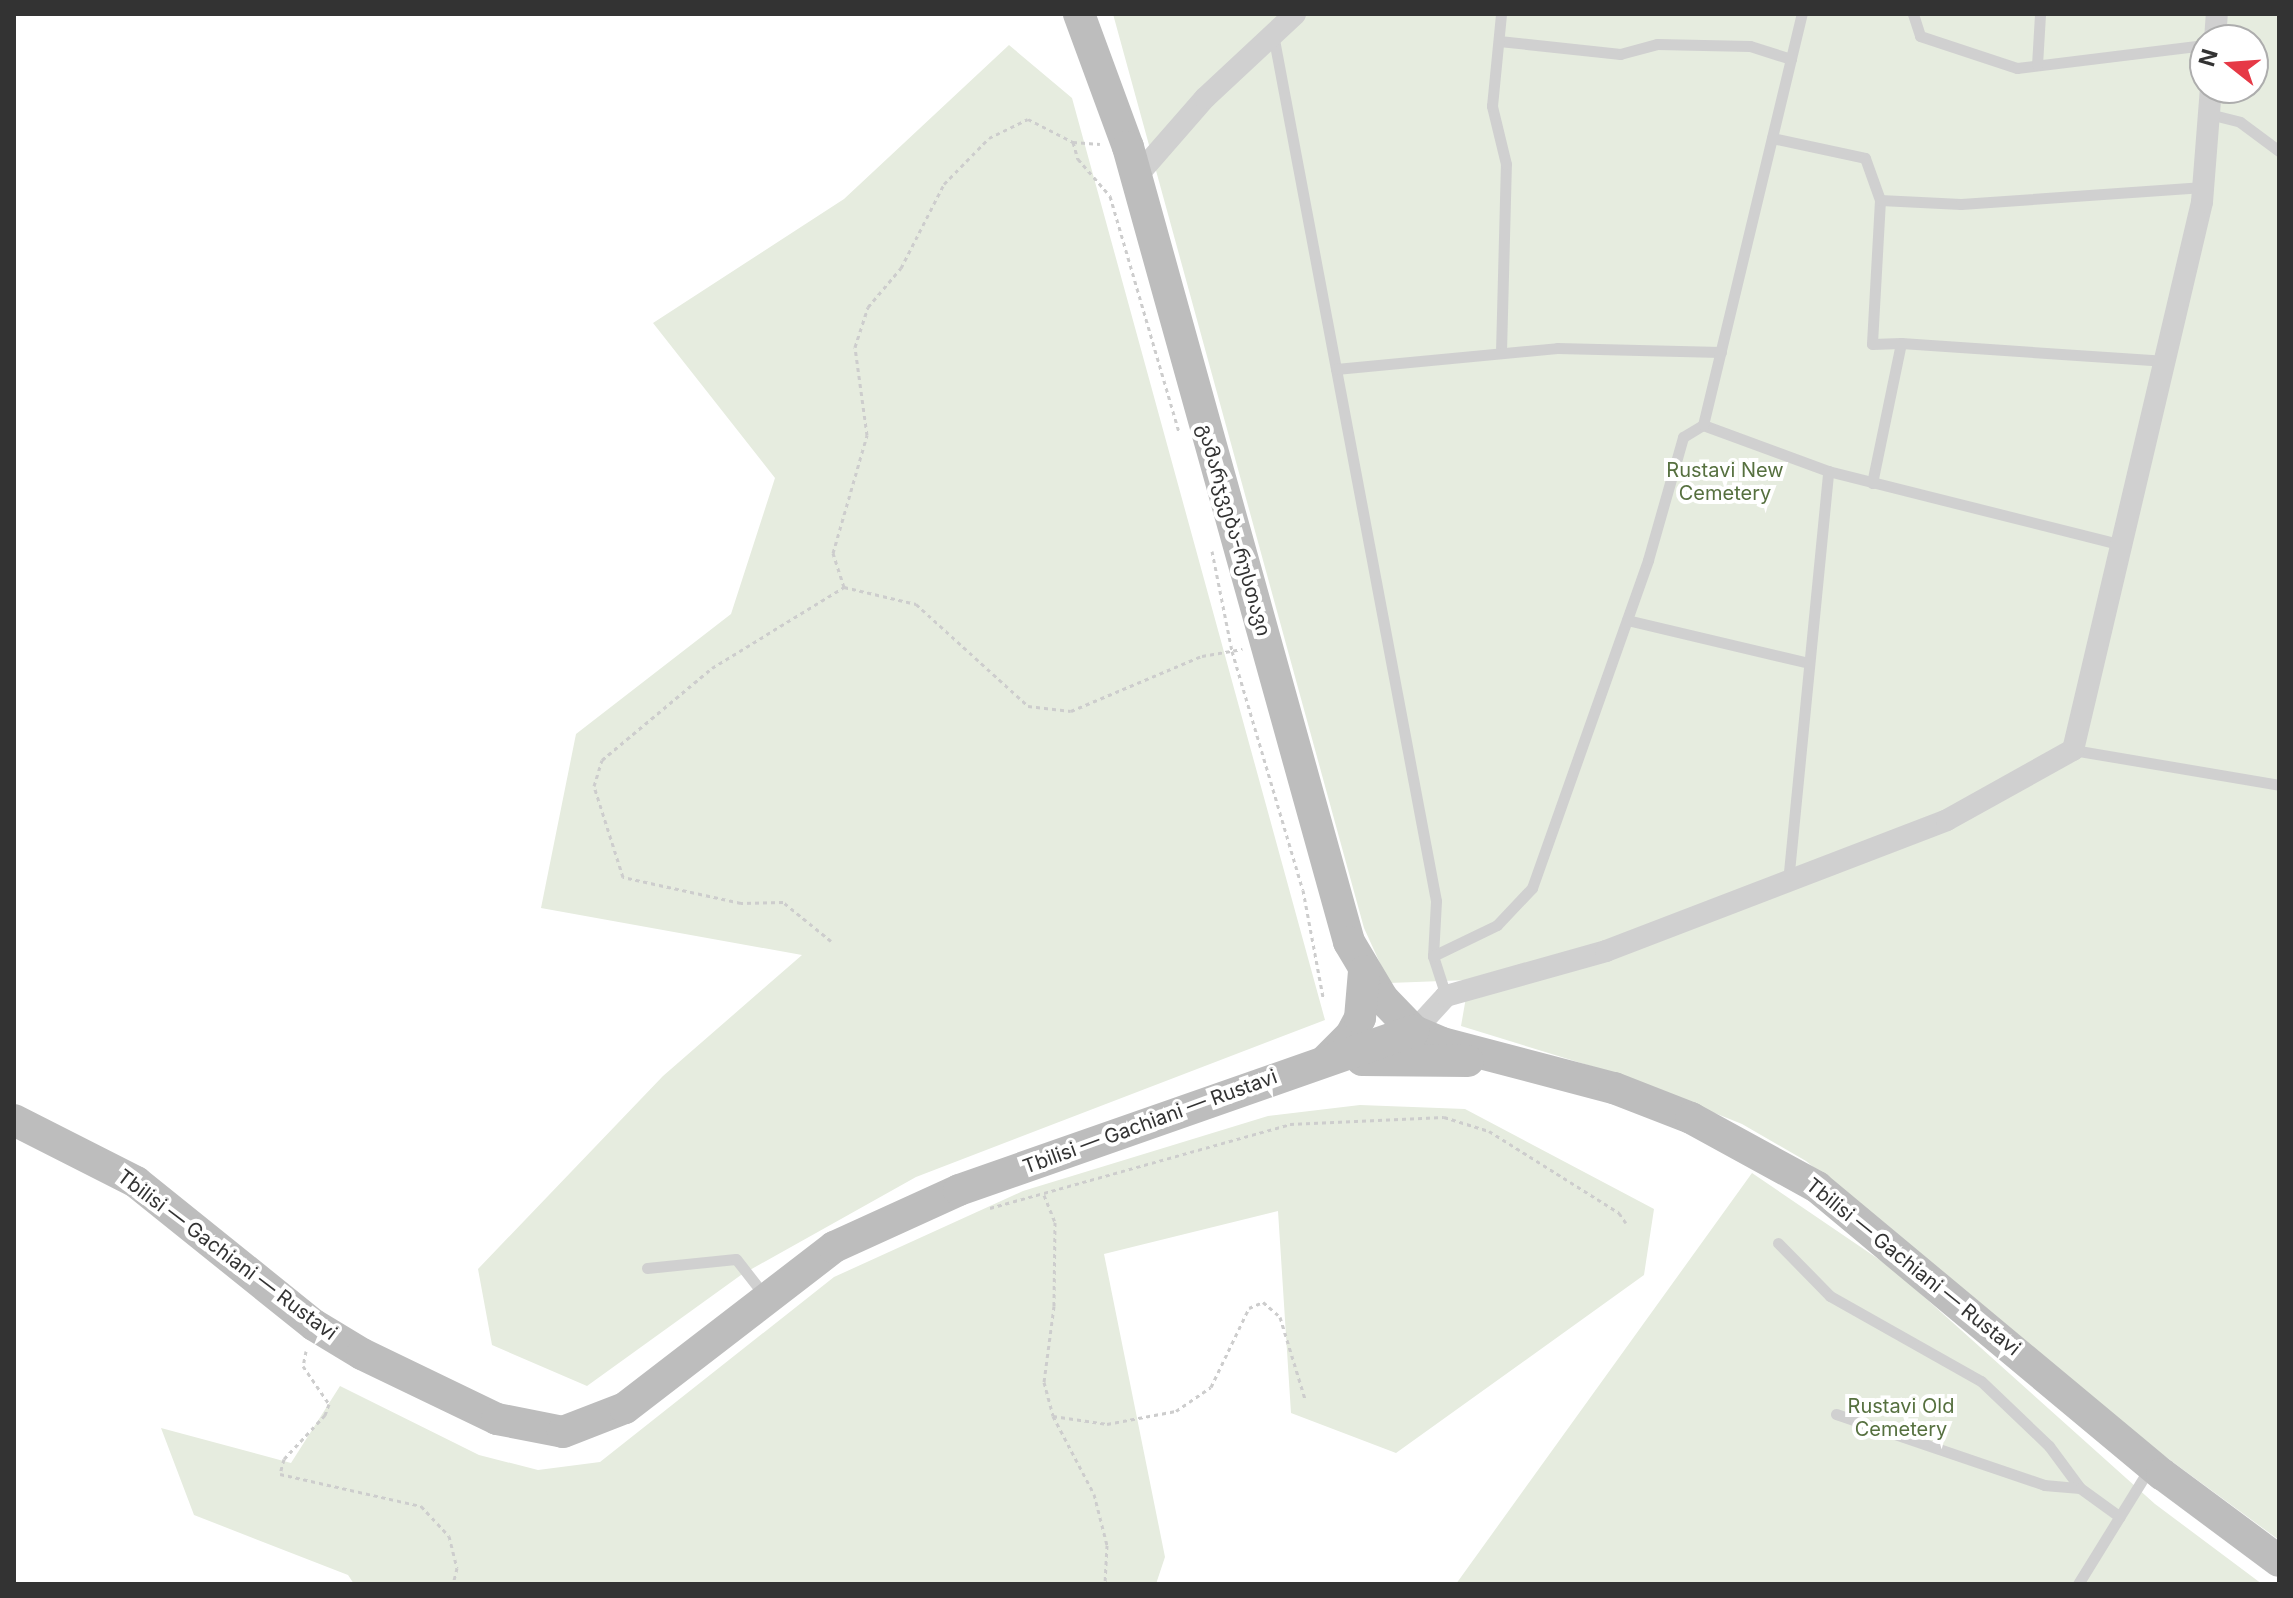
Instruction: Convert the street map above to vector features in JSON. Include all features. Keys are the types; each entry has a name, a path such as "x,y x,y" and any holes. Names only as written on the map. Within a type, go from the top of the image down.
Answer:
{"main road":[{"name":"გამარჯვება-რუსთავი","path":"1079,14 1132,162 1349,942 1364,971 1414,1031"},
{"path":"1323,1063 1351,1035 1360,1018 1364,971"},
{"name":"Tbilisi — Gachiani — Rustavi","path":"14,1120 136,1182 314,1325 362,1354 497,1419 563,1432 625,1408 765,1297 834,1247 959,1190 1414,1031 1506,1064 1614,1088 1691,1118 1817,1187 2151,1465 2279,1561"},
{"path":"1323,1063 1378,1059 1506,1064"}],"street":[{"path":"1132,162 1270,22 1295,14"},
{"path":"1414,1031 1446,996 1606,951 1947,820 2073,750 2166,361 2203,187 2210,104"}],"lane":[{"path":"1501,14 1492,106 1506,164 1501,352"},
{"path":"1433,956 1497,925 1532,888 1627,620 1683,437 1703,425 1802,14"},
{"path":"1913,14 1920,36 2017,68 2189,47"},
{"path":"2037,65 2040,14"},
{"path":"1270,22 1436,901 1433,956 1446,996"},
{"path":"1499,41 1620,54 1657,44 1750,46 1791,59"},
{"path":"2209,114 2240,122 2279,151"},
{"path":"1772,138 1865,158 1880,200 1872,344 1901,343 2166,361"},
{"path":"1880,200 1961,204 2203,187"},
{"path":"1872,483 1901,343"},
{"path":"1336,369 1557,348 1721,352"},
{"path":"1703,425 1828,471 2122,545"},
{"path":"1788,882 1828,471"},
{"path":"1627,620 1809,663"},
{"path":"2073,750 2279,785"},
{"path":"1778,1243 1830,1296 1981,1381 2049,1446 2080,1488 2120,1517"},
{"path":"647,1268 736,1259 765,1297"},
{"path":"1836,1414 2044,1485 2080,1488"},
{"path":"2078,1584 2151,1465"}],"path":[{"path":"844,587 833,553 867,435 855,347 868,307 901,268 944,184 989,138 1028,119 1073,142 1132,162"},
{"path":"1073,142 1078,159 1110,196 1182,442"},
{"path":"1212,549 1232,651 1303,890 1323,997"},
{"path":"831,941 783,902 741,903 623,877 594,786 602,760 712,668 844,587 916,604 1028,706 1071,711 1202,656 1266,645"},
{"path":"975,1208 1005,1208 1290,1124 1444,1117 1489,1131 1619,1213 1626,1223"},
{"path":"1044,1195 1055,1222 1054,1306 1044,1382 1053,1416 1094,1494 1107,1545 1105,1584"},
{"path":"1053,1416 1107,1424 1176,1411 1211,1387 1249,1308 1263,1302 1280,1317 1305,1399"},
{"path":"314,1325 303,1366 329,1404 325,1415 284,1459 280,1474 421,1506 449,1536 457,1568 453,1584"}],"green space":[{"name":"Rustavi New Cemetery","path":"1113,14 2279,14 2279,1540 2155,1449 1806,1161 1742,1124 1620,1075 1461,1026 1469,980 1389,983 1364,928"},
{"path":"1009,45 1072,98 1325,1020 916,1177 741,1275 587,1386 492,1345 478,1269 663,1076 802,955 541,908 576,734 731,614 775,478 653,323 844,199"},
{"path":"1360,1105 1465,1109 1654,1209 1644,1275 1396,1453 1291,1413 1278,1211 1104,1254 1165,1557 1156,1584 354,1584 348,1575 194,1515 161,1428 291,1463 340,1386 479,1455 538,1470 600,1462 834,1277 1023,1191 1268,1116"},
{"name":"Rustavi Old Cemetery","path":"1752,1173 1893,1269 2155,1504 2262,1584 1456,1584"}]}
